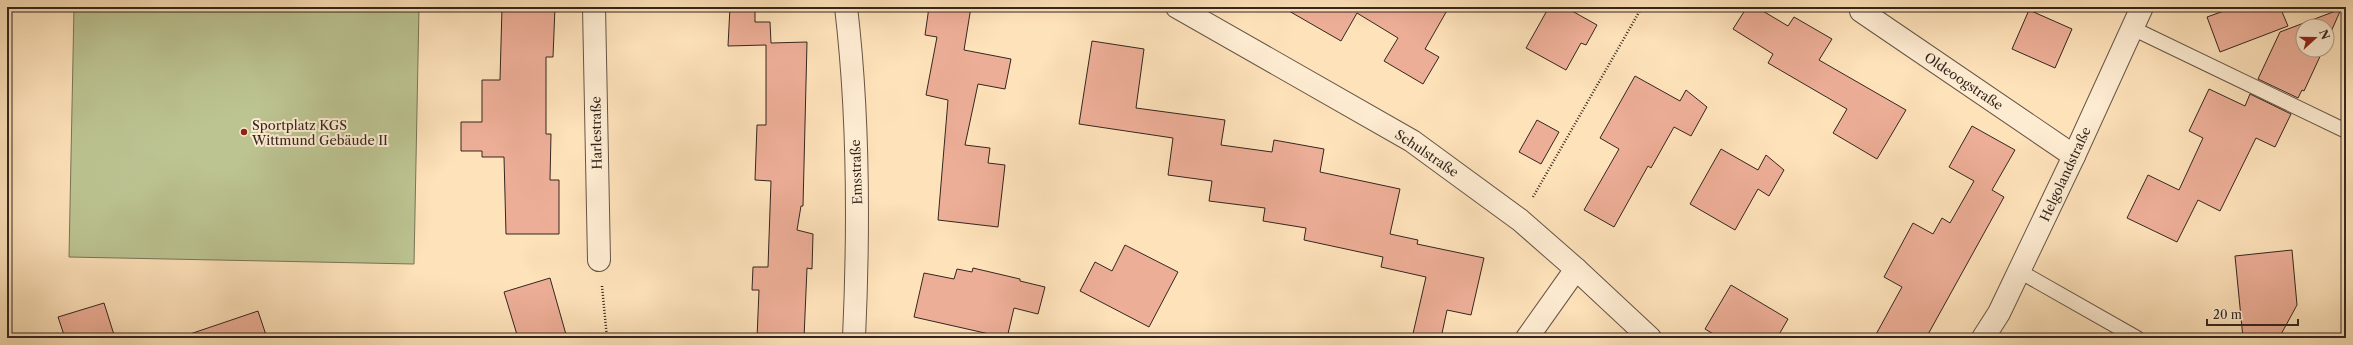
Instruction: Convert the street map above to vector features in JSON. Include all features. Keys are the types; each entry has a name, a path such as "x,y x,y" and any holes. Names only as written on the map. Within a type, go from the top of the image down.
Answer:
{"street":[{"name":"Harlestraße","path":"594,7 599,260"},
{"name":"Emsstraße","path":"846,7 857,189 857,281 854,338"},
{"name":"Schulstraße","path":"1177,7 1412,141 1520,220 1576,268 1650,338"},
{"name":"Helgolandstraße","path":"1983,338 1999,313 2020,271 2142,7"},
{"name":"Oldeoogstraße","path":"1857,9 2074,156"},
{"path":"1527,338 1576,268"}],"lane":[{"path":"2132,28 2346,131"},
{"path":"2020,271 2137,338"}],"path":[{"path":"1520,220 1642,7"},
{"path":"599,260 607,338"}],"green space":[{"name":"Sportplatz KGS Wittmund Gebäude II","path":"74,7 419,7 414,264 69,257"}],"building":[{"path":"502,7 555,7 553,57 546,57 546,134 551,134 550,180 559,180 559,234 506,234 504,157 482,157 482,151 461,151 461,122 482,122 482,80 500,80"},
{"path":"730,7 755,7 755,22 770,22 771,43 807,42 803,206 801,206 797,230 813,234 812,269 807,268 804,338 757,338 759,290 752,290 753,267 768,267 771,181 755,180 757,125 766,125 766,45 728,46"},
{"path":"929,7 971,7 964,50 1011,59 1005,89 978,84 965,145 990,148 988,163 1005,165 998,227 938,220 948,100 926,95 937,37 925,35"},
{"path":"1282,7 1449,7 1425,49 1439,57 1423,84 1384,61 1398,38 1357,13 1341,41"},
{"path":"1549,7 1565,7 1597,25 1586,45 1581,43 1566,70 1526,48"},
{"path":"1747,7 1756,7 1788,26 1794,17 1832,39 1819,60 1906,110 1877,159 1833,133 1847,109 1768,63 1773,54 1733,29"},
{"path":"2235,7 2280,7 2288,26 2220,52 2207,17"},
{"path":"2341,9 2335,23 2335,18 2317,18"},
{"path":"2029,10 2072,29 2055,68 2012,49"},
{"path":"2295,26 2295,58 2319,58 2304,91 2302,90 2298,98 2258,79 2280,32"},
{"path":"1092,41 1144,49 1136,108 1225,120 1221,145 1272,152 1274,140 1324,149 1320,172 1400,189 1390,234 1418,240 1417,244 1484,258 1471,315 1447,310 1441,338 1412,338 1426,277 1381,267 1383,257 1304,240 1306,228 1263,221 1265,208 1209,201 1212,181 1168,175 1173,138 1079,124"},
{"path":"1635,76 1680,101 1686,90 1707,107 1691,136 1674,127 1651,168 1648,166 1614,227 1584,210 1619,149 1600,138"},
{"path":"2209,89 2245,106 2250,94 2291,114 2275,147 2256,138 2220,211 2198,200 2177,242 2127,218 2148,175 2179,190 2203,138 2189,131"},
{"path":"1537,120 1559,132 1541,164 1519,152"},
{"path":"1972,126 2015,150 1992,190 2004,197 1926,338 1874,338 1902,287 1884,277 1913,223 1933,234 1942,218 1950,223 1974,181 1949,167"},
{"path":"1721,149 1758,170 1766,155 1784,170 1769,196 1758,189 1735,230 1690,204"},
{"path":"1125,245 1178,272 1149,327 1080,291 1095,262 1112,271"},
{"path":"2292,250 2297,305 2279,338 2243,338 2235,256"},
{"path":"973,268 1020,279 1020,281 1045,287 1038,314 1014,308 1007,338 914,317 924,273 954,279 957,269 972,272"},
{"path":"550,278 567,338 518,338 504,292"},
{"path":"1731,285 1788,319 1777,338 1720,338 1705,329"},
{"path":"104,303 115,338 65,338 58,317"},
{"path":"258,311 267,338 191,338 190,334"}],"place":[{"name":"Sportplatz KGS Wittmund Gebäude II","path":"244,132"}]}
